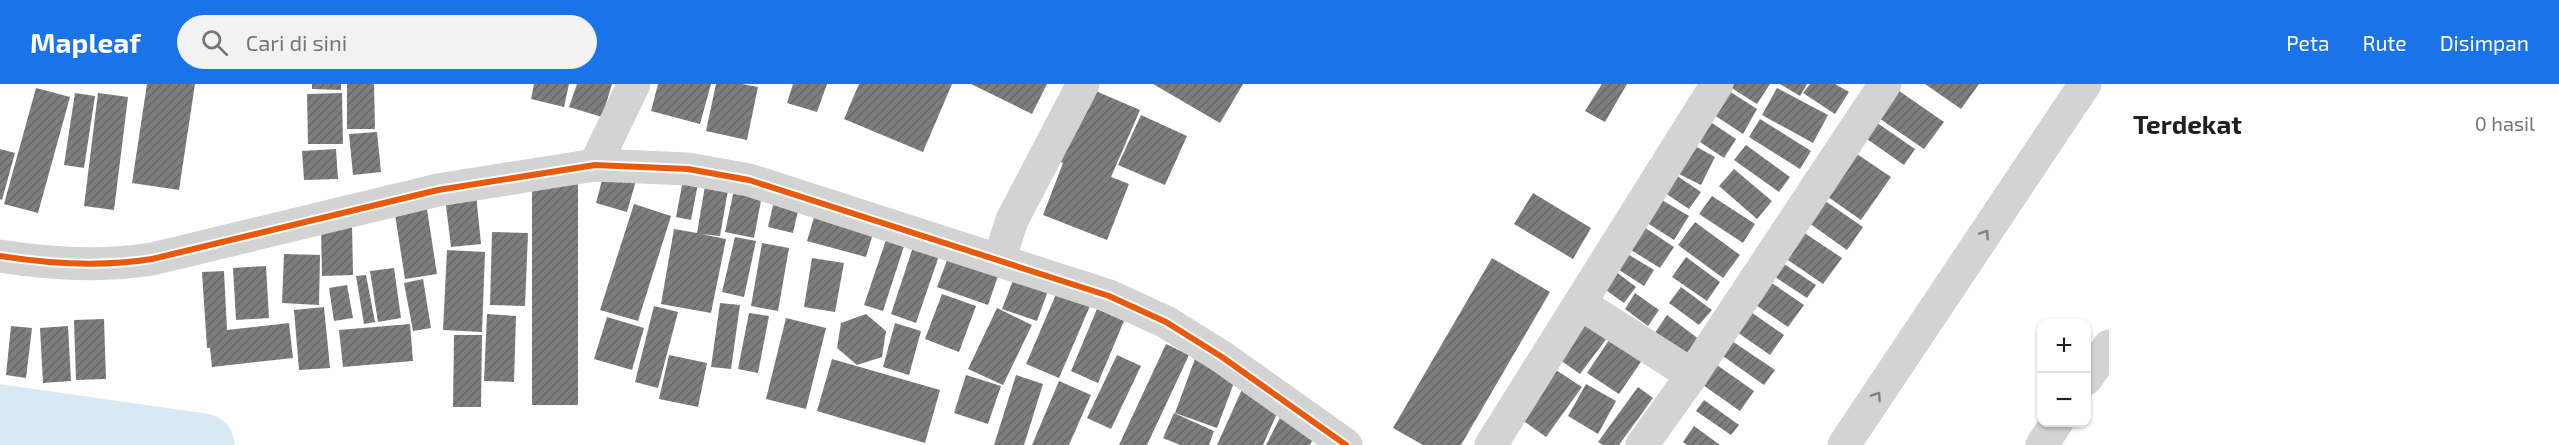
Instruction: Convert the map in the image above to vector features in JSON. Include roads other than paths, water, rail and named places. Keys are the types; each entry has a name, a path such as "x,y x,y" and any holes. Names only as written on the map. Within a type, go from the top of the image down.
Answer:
{"street":[{"path":"595,165 634,84"},
{"path":"1006,240 1083,84"},
{"path":"1491,445 1718,84"},
{"path":"1642,445 1692,375 1885,84"},
{"path":"1844,445 2085,84"},
{"path":"0,256 120,264 141,261 438,190 595,165 688,169 749,180 1006,240 1109,296 1166,322 1222,357 1346,445"},
{"path":"1581,304 1692,375"},
{"path":"2090,373 2109,346"},
{"path":"2042,445 2054,427"}],"waterway":[{"path":"0,416 203,445"}]}
